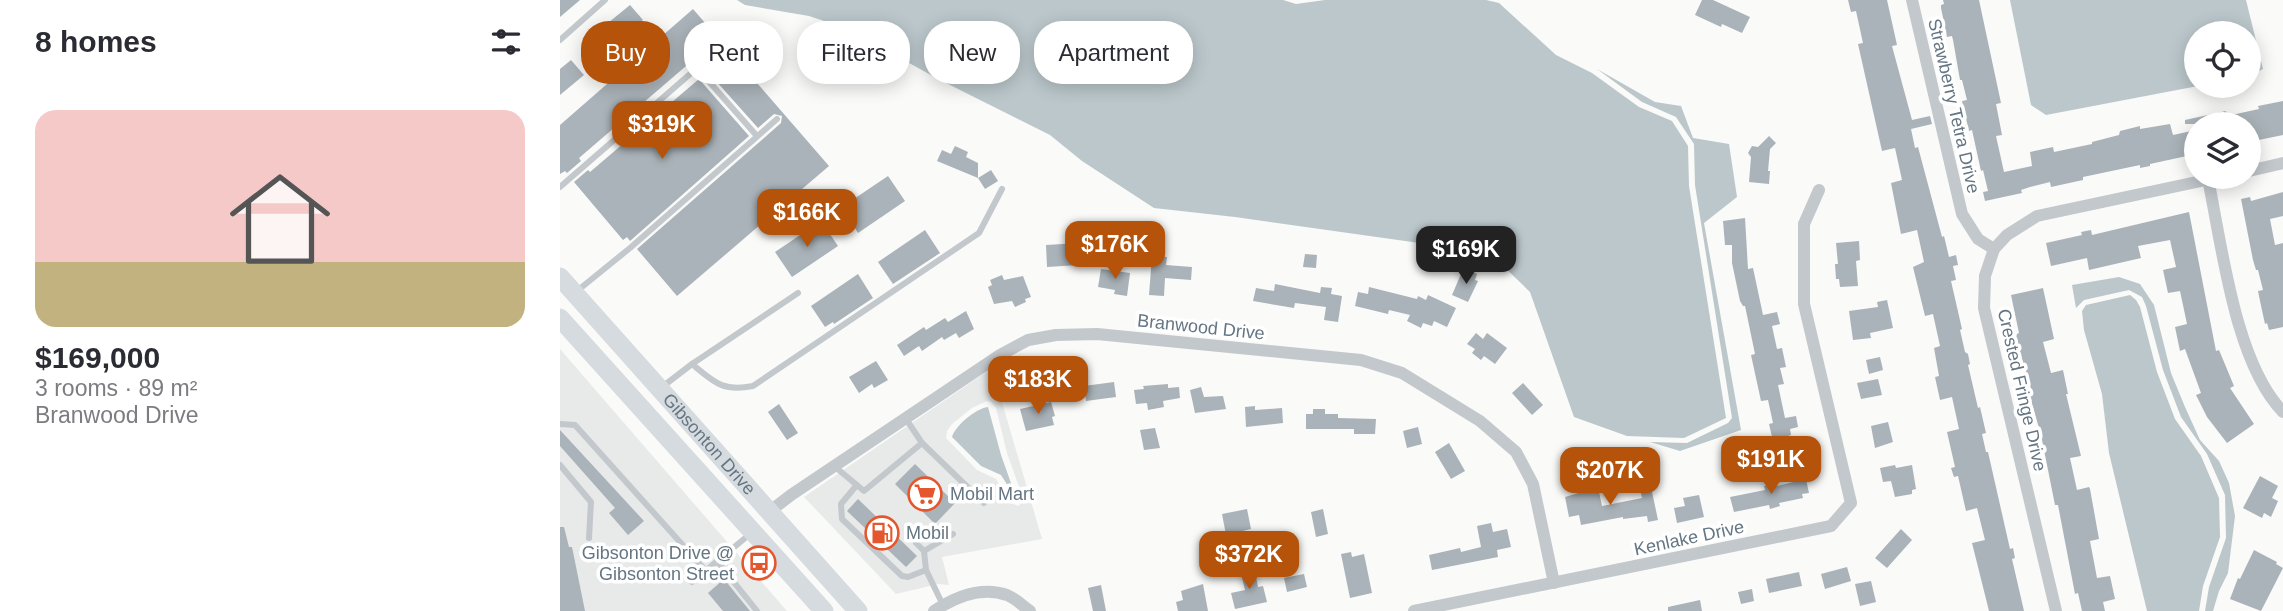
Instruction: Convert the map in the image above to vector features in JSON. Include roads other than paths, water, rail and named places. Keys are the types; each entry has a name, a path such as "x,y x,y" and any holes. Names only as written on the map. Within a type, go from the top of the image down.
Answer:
{"main road":[{"name":"Gibsonton Drive","path":"560,277 567,290 858,611"},
{"path":"560,313 579,319 642,385 680,414"},
{"name":"Gibsonton Drive","path":"560,318 824,611"}],"street":[{"name":"Strawberry Tetra Drive","path":"1912,0 1962,214 1978,239 1994,249"},
{"path":"2261,168 2283,163"},
{"path":"1994,249 2007,235 2037,216 2184,184"},
{"path":"2216,189 2238,321 2251,364 2283,412"},
{"name":"Kenlake Drive","path":"1415,611 1831,526 1852,503 1804,304 1804,224 1819,190"},
{"name":"Crested Fringe Drive","path":"1994,249 1985,276 1983,308 2056,611"},
{"name":"Branwood Drive","path":"769,512 1000,355 1028,340 1056,335 1097,334 1361,360 1402,373 1480,421 1516,452 1533,484 1554,583"},
{"path":"938,608 963,594 978,592 1007,595 1030,611"}],"lane":[{"path":"560,40 605,0"},
{"path":"560,187 697,68 757,136"},
{"path":"567,290 630,248 777,119"},
{"path":"692,364 725,388 753,386 979,233 1002,189"},
{"path":"659,390 692,364 798,293"},
{"path":"906,419 922,443 984,503"},
{"path":"560,424 575,425 706,571"},
{"path":"834,466 863,491 922,443"},
{"path":"560,465 591,502 589,538"},
{"path":"856,486 841,504 842,519 902,576 908,577 926,570"},
{"path":"692,582 752,532"},
{"path":"924,551 953,534"},
{"path":"916,543 924,551 926,570 938,608"},
{"path":"717,561 757,611"}],"place":[{"name":"Mobil Mart","path":"925,494"},
{"name":"Mobil","path":"882,533"},
{"name":"Gibsonton Drive @ Gibsonton Street","path":"759,563"}]}
